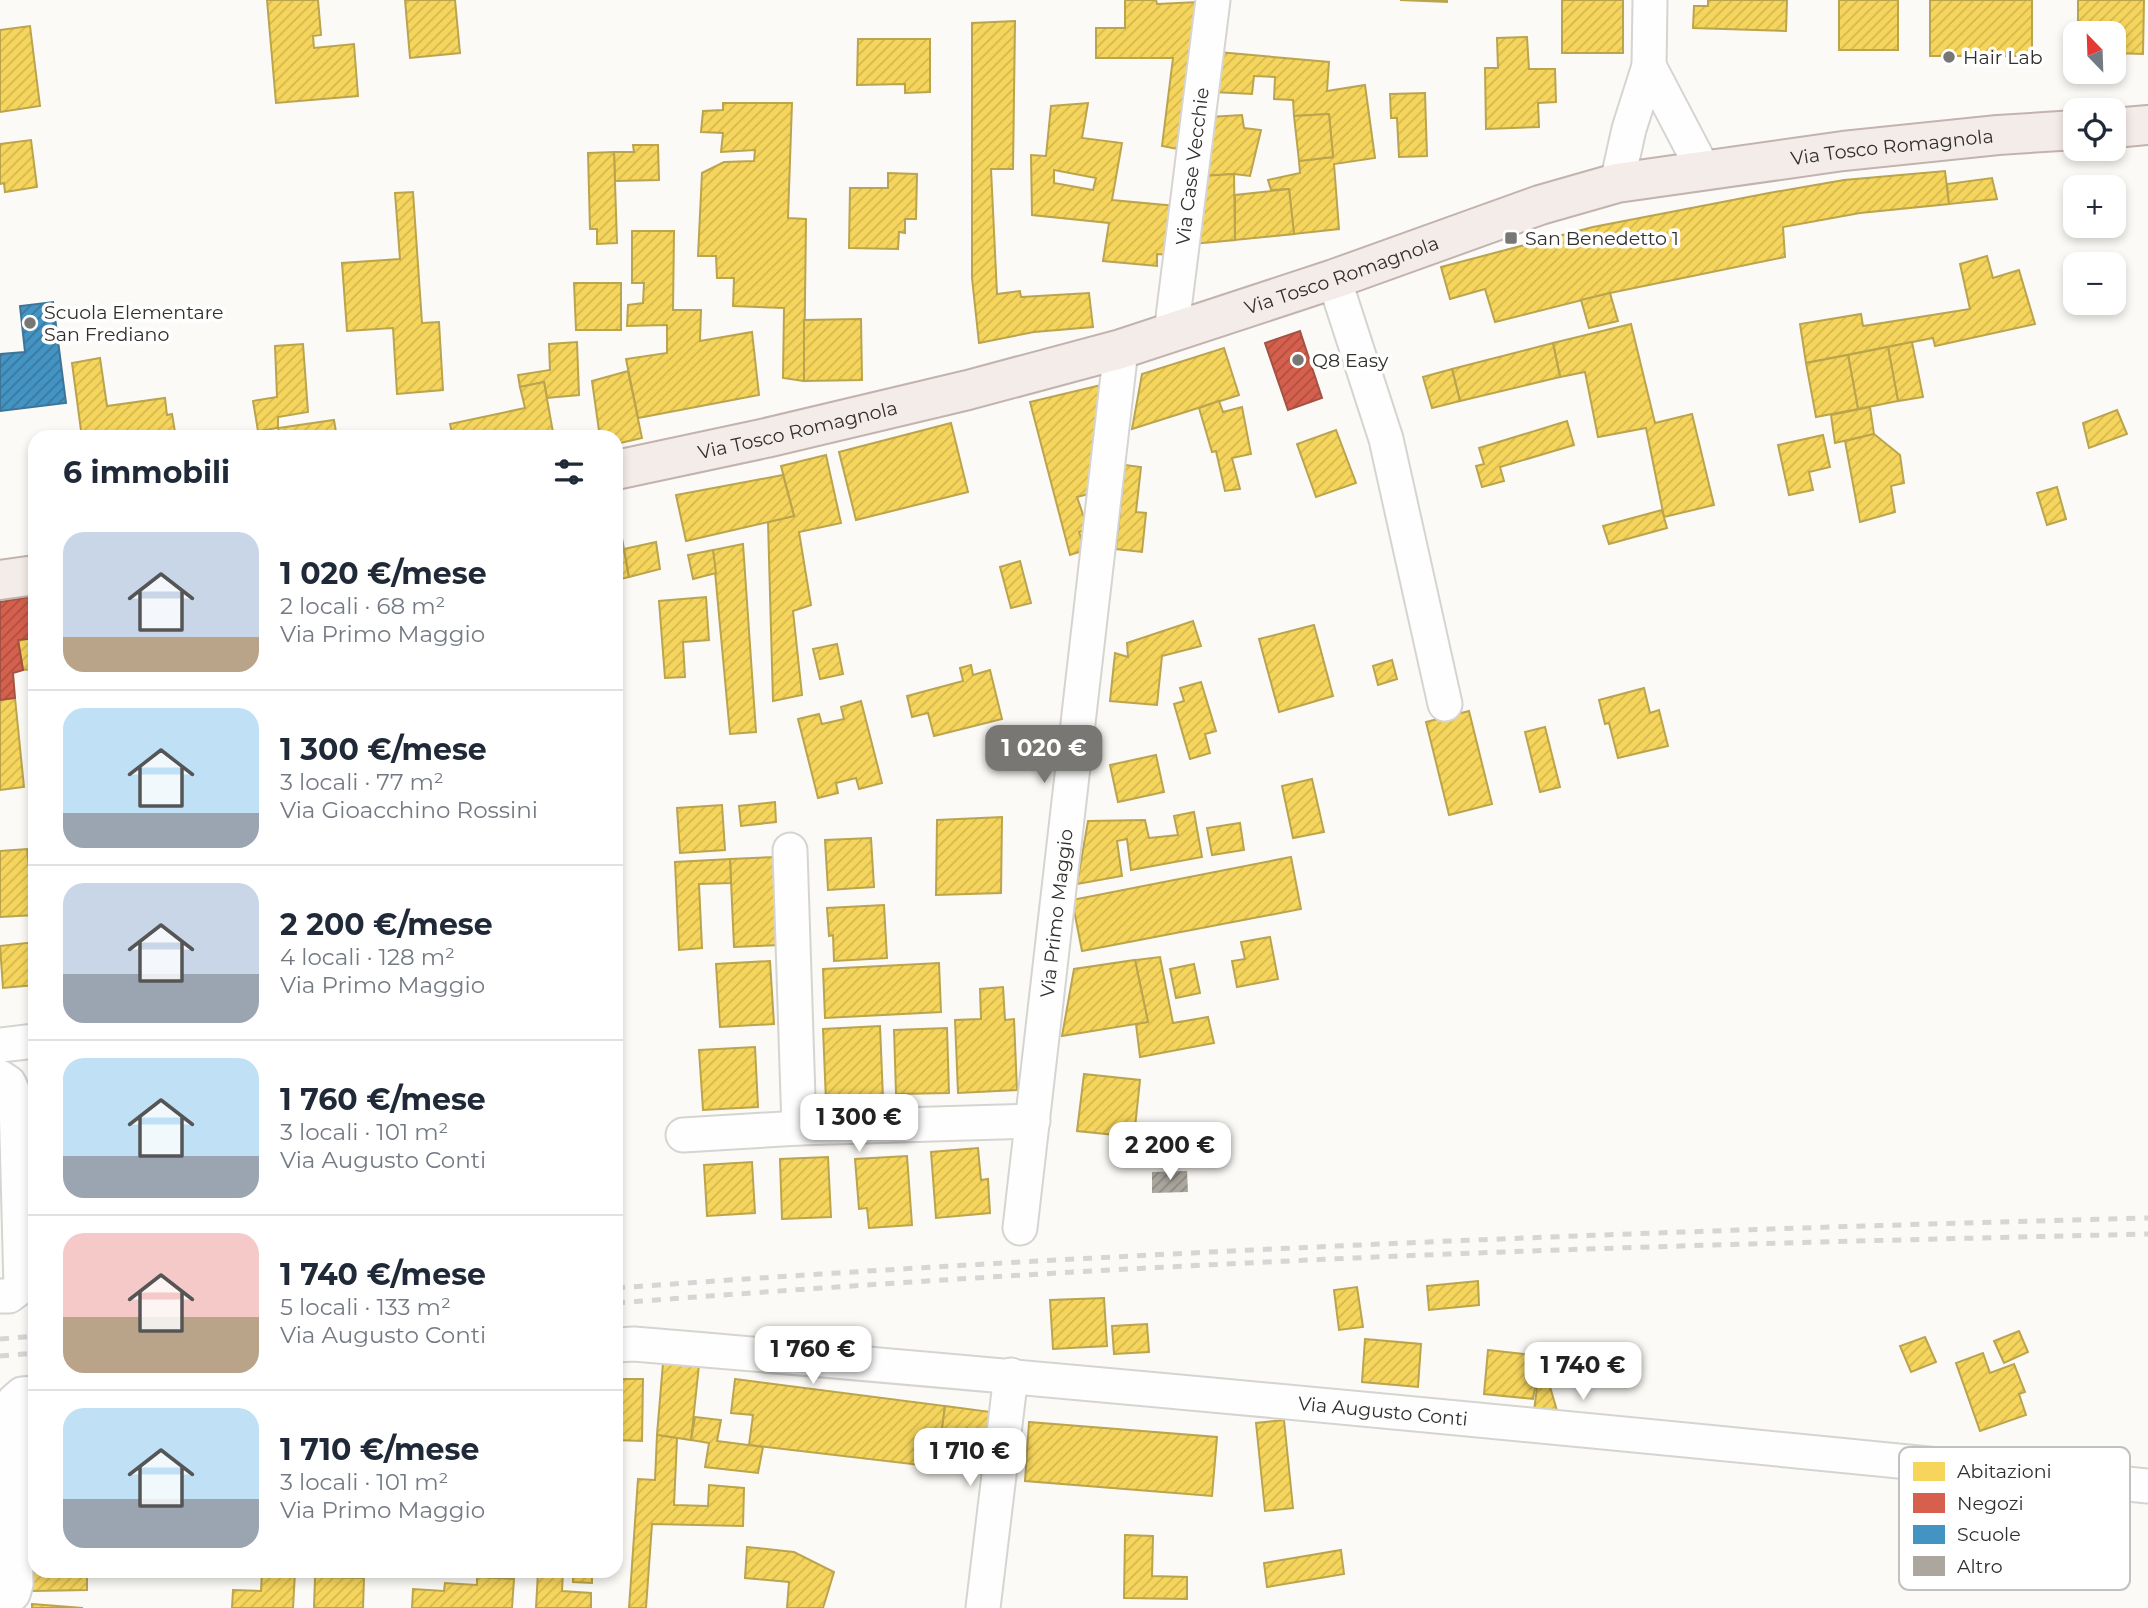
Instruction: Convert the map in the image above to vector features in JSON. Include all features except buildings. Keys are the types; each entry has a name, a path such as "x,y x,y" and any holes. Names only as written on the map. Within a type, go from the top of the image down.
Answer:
{"main road":[{"path":"2126,127 2148,125"},
{"name":"Via Tosco Romagnola","path":"623,469 954,393 1121,349 1334,279 1492,220 1617,183 1843,151 2063,131"},
{"path":"0,580 28,576"}],"street":[{"name":"Via Case Vecchie","path":"1171,332 1213,0"},
{"path":"1617,183 1629,129 1649,66 1650,0"},
{"path":"1649,66 1704,171"},
{"path":"1334,279 1386,439 1446,704"},
{"name":"Via Primo Maggio","path":"1020,1227 1121,349"},
{"path":"790,850 799,1128"},
{"path":"0,1045 28,1042"},
{"path":"0,1077 9,1083 16,1099 21,1287 9,1296 0,1296"},
{"path":"683,1135 799,1128 1033,1121"},
{"name":"Via Augusto Conti","path":"623,1345 1011,1375 1899,1461"},
{"path":"983,1608 1011,1375"},
{"path":"4,1605 13,1594 16,1584 14,1401 26,1395"},
{"path":"0,1448 4,1605"},
{"name":"Via Augusto Conti","path":"2130,1484 2148,1486"}],"railway":[{"path":"623,1288 999,1263 1382,1244 2148,1218"},
{"path":"623,1302 1010,1276 1360,1258 2148,1234"},
{"path":"0,1339 28,1337"},
{"path":"0,1356 28,1354"}],"place":[{"name":"Hair Lab","path":"1949,57"},
{"name":"San Benedetto 1","path":"1511,238"},
{"name":"Scuola Elementare San Frediano","path":"30,323"},
{"name":"Q8 Easy","path":"1298,360"}]}
